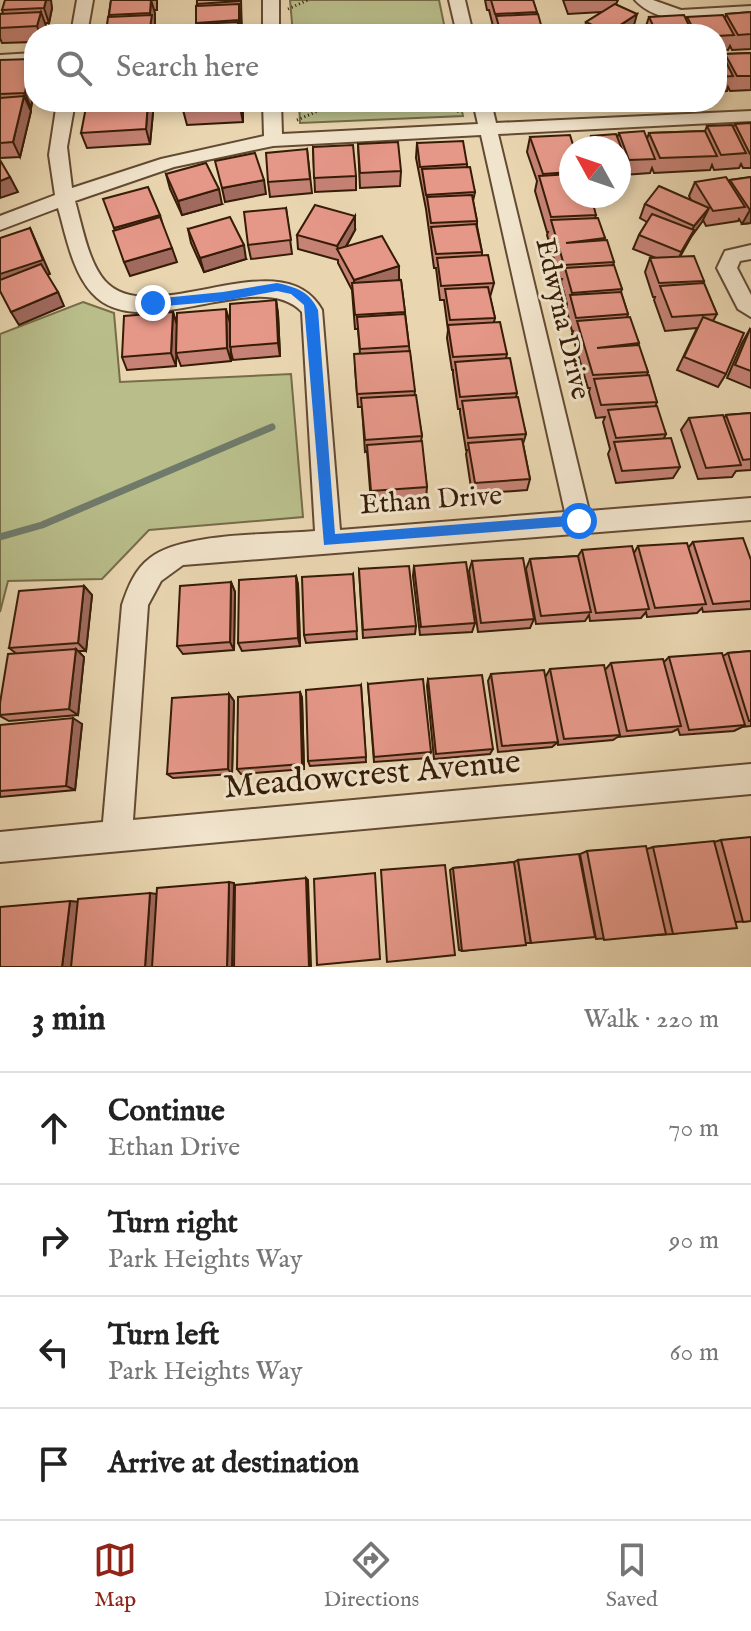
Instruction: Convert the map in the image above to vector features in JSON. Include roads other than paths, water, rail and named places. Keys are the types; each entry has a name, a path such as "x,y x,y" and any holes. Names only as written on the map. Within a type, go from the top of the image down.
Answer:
{"street":[{"path":"81,24 85,0"},
{"path":"271,0 271,24"},
{"path":"457,0 463,24"},
{"path":"643,0 678,15 751,11"},
{"path":"0,60 24,59"},
{"path":"65,112 58,163 72,223 94,282 105,293 117,299 153,303 277,287 295,291 309,302 328,540"},
{"path":"272,112 273,140"},
{"name":"Edwyna Drive","path":"485,112 579,521"},
{"path":"0,223 158,165 273,140 751,116"},
{"path":"751,252 732,256 727,268 745,304 751,309"},
{"name":"Ethan Drive","path":"117,837 135,605 146,578 169,558 184,553 328,540 751,509"},
{"name":"Meadowcrest Avenue","path":"0,847 751,779"}],"waterway":[{"path":"0,537 42,525 272,427"}]}
